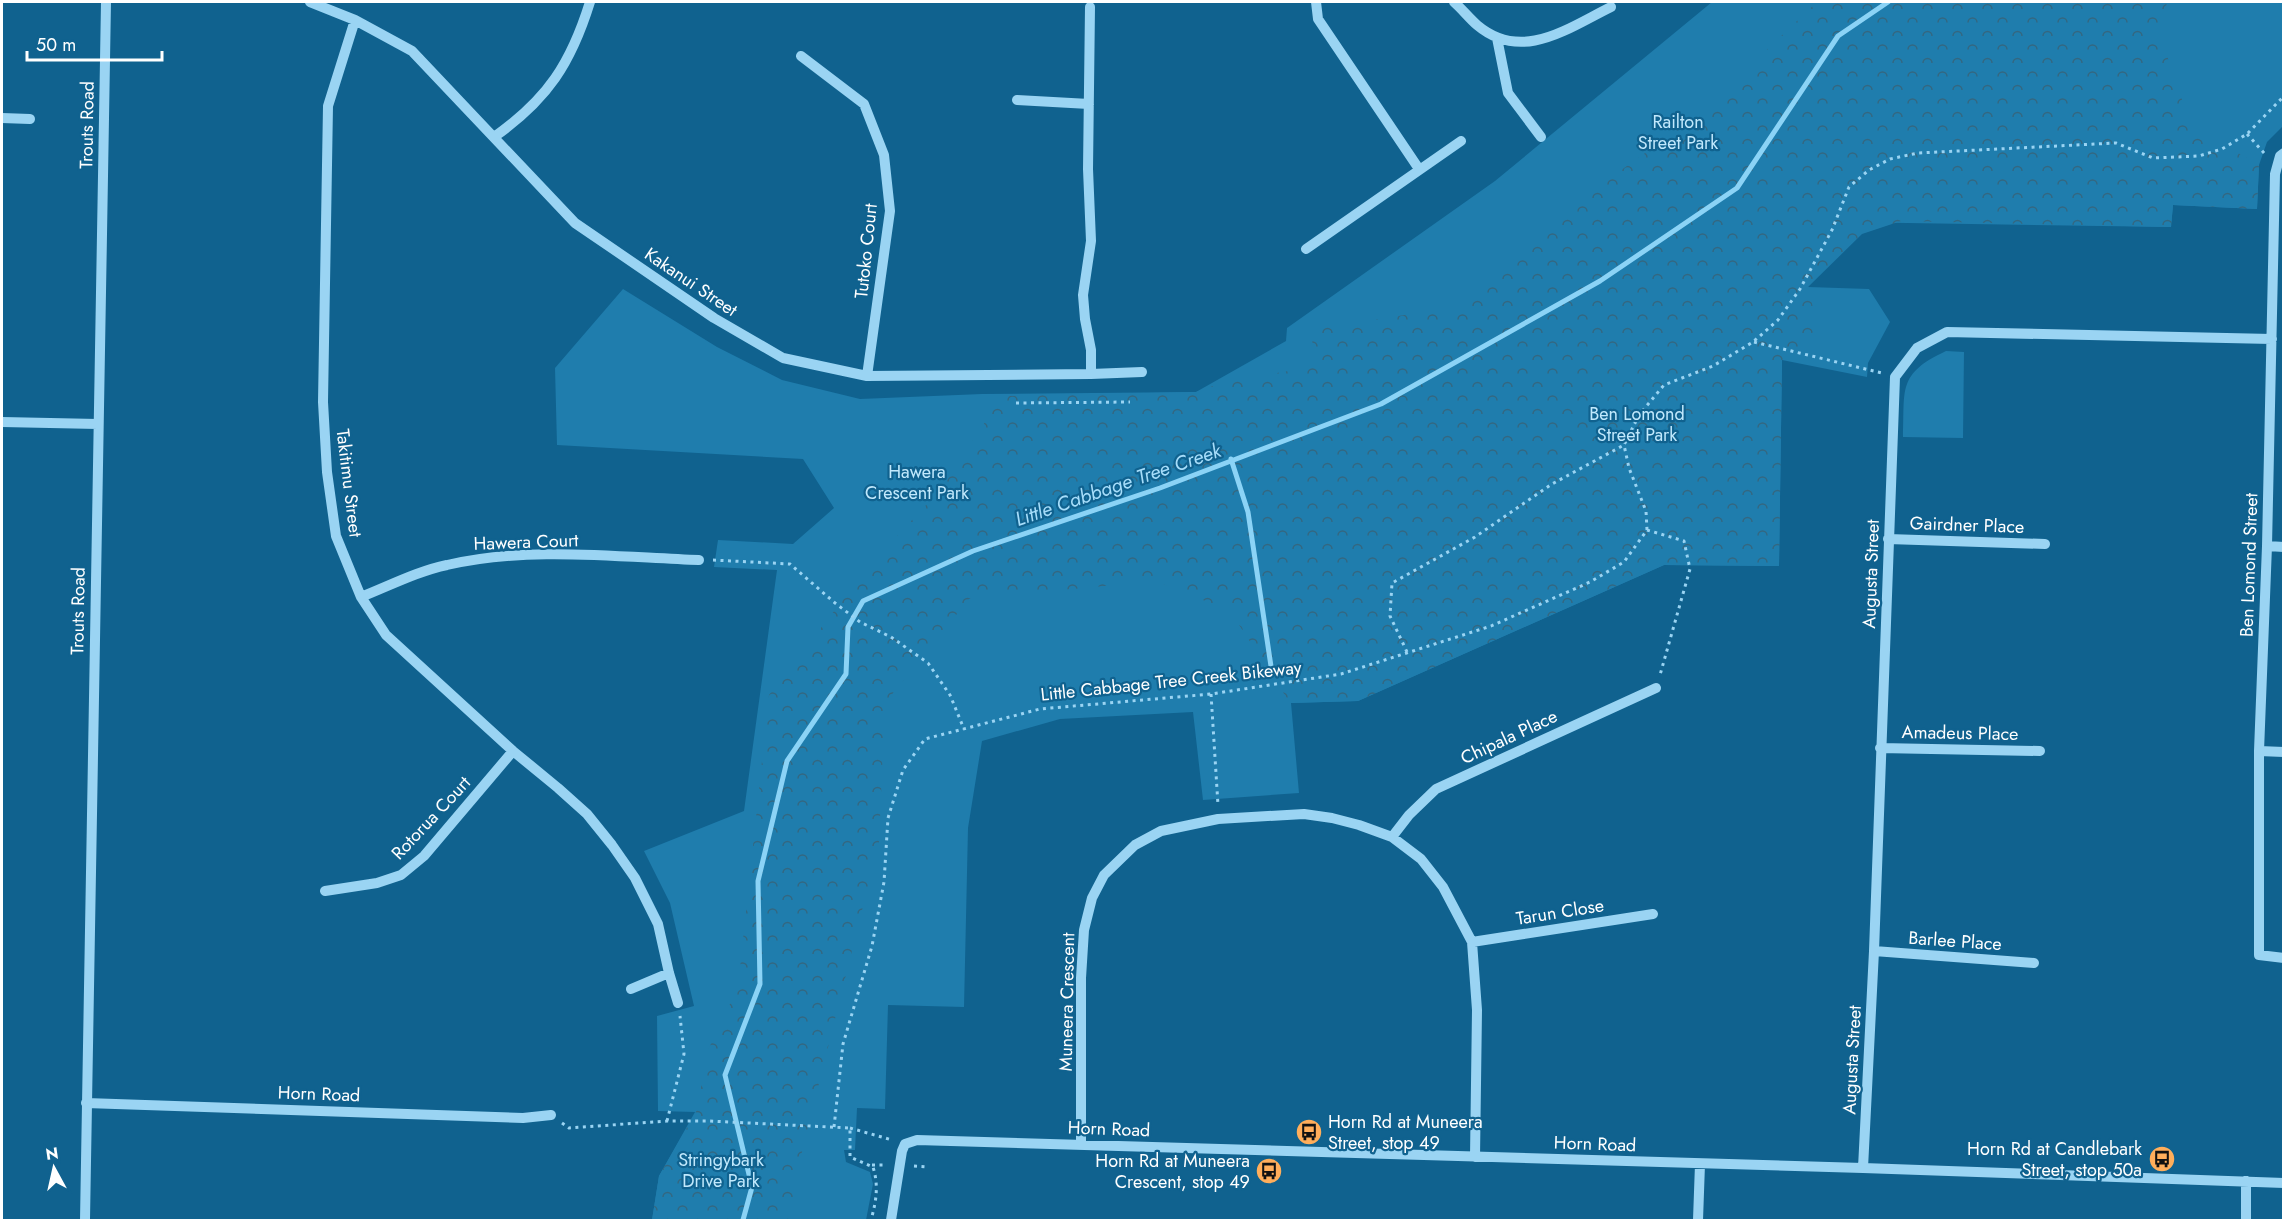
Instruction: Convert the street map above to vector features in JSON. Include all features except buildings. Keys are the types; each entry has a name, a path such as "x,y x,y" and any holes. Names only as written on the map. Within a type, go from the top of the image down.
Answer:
{"street":[{"name":"Trouts Road","path":"84,1221 106,2"},
{"name":"Kakanui Street","path":"310,2 355,20 412,51 575,223 714,318 783,358 867,376 1091,375 1142,372"},
{"path":"494,137 513,124 538,101 561,72 578,37 590,2"},
{"path":"1316,2 1318,19 1419,169"},
{"path":"1454,2 1477,26 1497,38 1518,44 1550,38 1611,7"},
{"path":"1090,7 1088,169 1091,241 1083,295 1091,350 1091,375"},
{"name":"Takitimu Street","path":"355,20 328,106 323,402 327,472 336,536 361,597 386,635 513,751 580,808 612,845 635,878 658,924 678,1003"},
{"path":"1497,38 1508,93 1541,136"},
{"name":"Tutoko Court","path":"801,56 864,104 884,155 890,211 867,376"},
{"path":"1017,100 1089,104"},
{"path":"2,118 30,119"},
{"path":"1306,249 1461,141"},
{"name":"Ben Lomond Street","path":"2283,153 2275,174 2267,546 2259,751 2259,955 2283,958"},
{"path":"1895,377 1917,348 1947,333 2272,339"},
{"name":"Augusta Street","path":"1863,1168 1874,951 1895,377"},
{"path":"2,422 98,424"},
{"name":"Gairdner Place","path":"1888,539 2044,544"},
{"path":"2267,546 2283,547"},
{"name":"Hawera Court","path":"361,597 444,565 489,557 561,555 699,560"},
{"name":"Chipala Place","path":"1392,837 1409,815 1436,789 1656,688"},
{"name":"Amadeus Place","path":"1880,748 2040,751"},
{"name":"Rotorua Court","path":"325,891 377,883 401,875 424,856 513,751"},
{"path":"2259,751 2283,752"},
{"name":"Muneera Crescent","path":"1081,1144 1081,978 1084,930 1092,898 1104,875 1135,844 1161,831 1218,819 1304,814 1332,818 1392,837 1421,859 1443,887 1472,942 1477,1010 1475,1156"},
{"name":"Tarun Close","path":"1472,942 1653,914"},
{"name":"Barlee Place","path":"1874,951 2034,963"},
{"path":"631,989 669,973"},
{"name":"Horn Road","path":"86,1103 523,1118 551,1115"},
{"name":"Horn Road","path":"905,1144 917,1140 1081,1144 2283,1182"},
{"path":"891,1221 905,1144"},
{"path":"1698,1221 1700,1164"},
{"path":"2246,1181 2246,1221"}],"path":[{"path":"1407,653 1390,616 1392,584 1475,537 1552,484 1624,445 1639,415 1664,385 1713,366 1753,342 1778,320 1800,289 1832,230 1849,188 1869,170 1890,159 1918,153 2116,143 2153,158 2199,156 2222,149 2247,134 2283,96"},
{"path":"2247,134 2265,154"},
{"path":"1753,342 1895,377"},
{"path":"1016,403 1130,402"},
{"path":"1624,445 1629,468 1646,511 1647,530 1684,541 1690,569 1656,688"},
{"name":"Little Cabbage Tree Creek Bikeway","path":"834,1127 843,1044 872,946 884,882 888,818 903,770 925,739 1040,708 1211,694 1341,674 1491,626 1590,582 1624,562 1647,530"},
{"path":"699,560 790,564 860,622 891,637 928,663 950,696 964,729"},
{"path":"1211,694 1218,819"},
{"path":"667,1121 684,1054 678,1003"},
{"path":"551,1115 569,1128 710,1120 850,1128 905,1144"},
{"path":"850,1128 850,1157 873,1167 877,1178 877,1195 872,1221"}],"green space":[{"name":"Ben Lomond Street Park","path":"1712,2 2283,2 2283,126 2267,142 2259,165 2257,209 2173,205 2171,227 1843,222 1808,287 1869,289 1890,322 1868,363 1867,377 1782,360 1779,566 1664,565 1358,701 1291,703 1299,793 1203,800 1193,712 1060,719 982,741 968,828 964,1007 888,1005 885,1109 857,1108 855,1150 844,1150 846,1162 870,1172 873,1184 866,1220 652,1220 659,1176 695,1112 658,1111 657,1016 694,1006 670,903 644,851 744,811 777,570 714,567 718,540 793,544 834,508 803,459 557,445 555,368 623,289 717,347 782,380 860,399 982,394 1196,392 1286,341 1287,328 1495,181"},
{"name":"Ben Lomond Street Park","path":"1817,2 2167,2 2160,35 2191,126 2259,165 2257,209 2173,205 2171,227 1901,221 1862,234 1808,287 1814,312 1811,338 1800,351 1782,360 1779,566 1664,565 1358,701 1290,703 1230,611 1156,581 969,599 885,703 879,842 799,1164 792,1220 652,1220 659,1176 696,1112 709,1048 738,987 769,695 869,566 942,488 1002,396 1196,392 1247,374 1271,374 1300,369 1313,351 1312,336 1321,328 1469,305 1554,218 1697,116"},
{"path":"1946,351 1964,352 1963,438 1903,437 1905,395 1911,376 1930,359"}],"waterway":[{"name":"Little Cabbage Tree Creek","path":"743,1220 752,1187 725,1075 760,984 758,881 787,761 846,674 848,627 863,601 973,551 1160,488 1381,404 1600,281 1737,188 1838,36 1888,2"},
{"path":"1231,459 1248,512 1272,673"}],"place":[{"name":"Horn Rd at Muneera Street, stop 49","path":"1309,1132"},
{"name":"Horn Rd at Candlebark Street, stop 50a","path":"2162,1159"},
{"name":"Horn Rd at Muneera Crescent, stop 49","path":"1269,1171"}],"park label":[{"name":"Railton Street Park","path":"1678,132"},
{"name":"Hawera Crescent Park","path":"917,482"},
{"name":"Stringybark Drive Park","path":"721,1170"}]}
